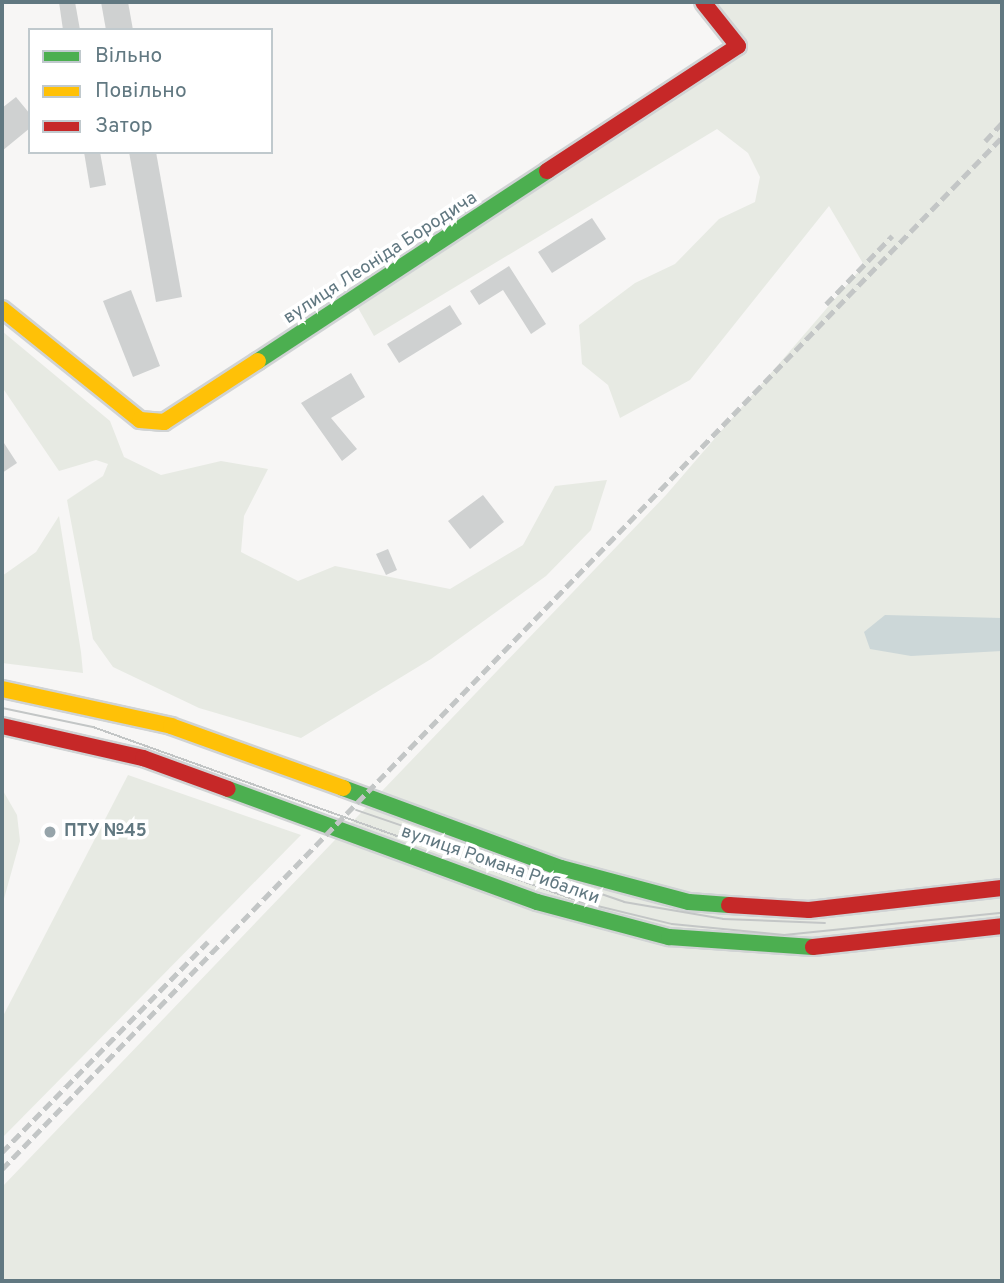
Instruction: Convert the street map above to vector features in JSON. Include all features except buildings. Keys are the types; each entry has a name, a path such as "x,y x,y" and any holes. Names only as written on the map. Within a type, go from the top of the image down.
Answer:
{"main road":[{"name":"вулиця Леоніда Бородича","path":"2,309 110,399 140,420 164,422 738,46 703,2"},
{"name":"вулиця Романа Рибалки","path":"2,689 171,726 561,868 689,902 809,909 1002,888"},
{"name":"вулиця Романа Рибалки","path":"2,726 144,758 537,902 656,934 802,948 1002,926"}],"shaded area":[{"path":"703,2 1002,2 1002,1281 2,1281 2,1187 666,495 864,265 829,206 690,380 620,418 608,385 582,364 579,325 635,283 675,264 719,219 755,202 760,177 748,153 717,129 374,336 353,299 737,46"},
{"path":"2,331 110,421 124,457 161,475 221,461 268,469 244,516 241,552 298,581 335,566 450,589 523,545 555,486 607,480 591,530 546,576 431,659 301,738 199,708 113,667 93,639 67,500 103,476 108,464 96,460 59,471 2,387"},
{"path":"59,516 83,673 2,663 2,576 36,552"},
{"path":"885,615 1002,618 1002,651 911,656 870,649 864,632"},
{"path":"128,775 301,835 2,1138 2,1018"},
{"path":"2,789 17,815 20,841 2,906"}],"tram line":[{"path":"2,708 93,727 581,902 672,924 784,935 1002,913"},
{"path":"356,810 624,902 723,919 825,923"}],"railway":[{"path":"985,141 1002,123"},
{"path":"2,1169 1002,137"},
{"path":"826,304 892,236"},
{"path":"2,1152 208,942"}],"traffic: fast":[{"path":"258,361 547,171"},
{"path":"343,788 561,868 689,902 729,905"},
{"path":"228,789 537,902 669,937 813,947"}],"traffic: slow":[{"path":"2,309 140,420 164,422 258,361"},
{"path":"2,689 171,726 343,788"}],"traffic: jam":[{"path":"547,171 738,46 703,2"},
{"path":"2,726 143,758 228,789"},
{"path":"729,905 809,910 1002,888"},
{"path":"813,947 1002,926"}],"place":[{"name":"ПТУ №45","path":"50,832"}]}
